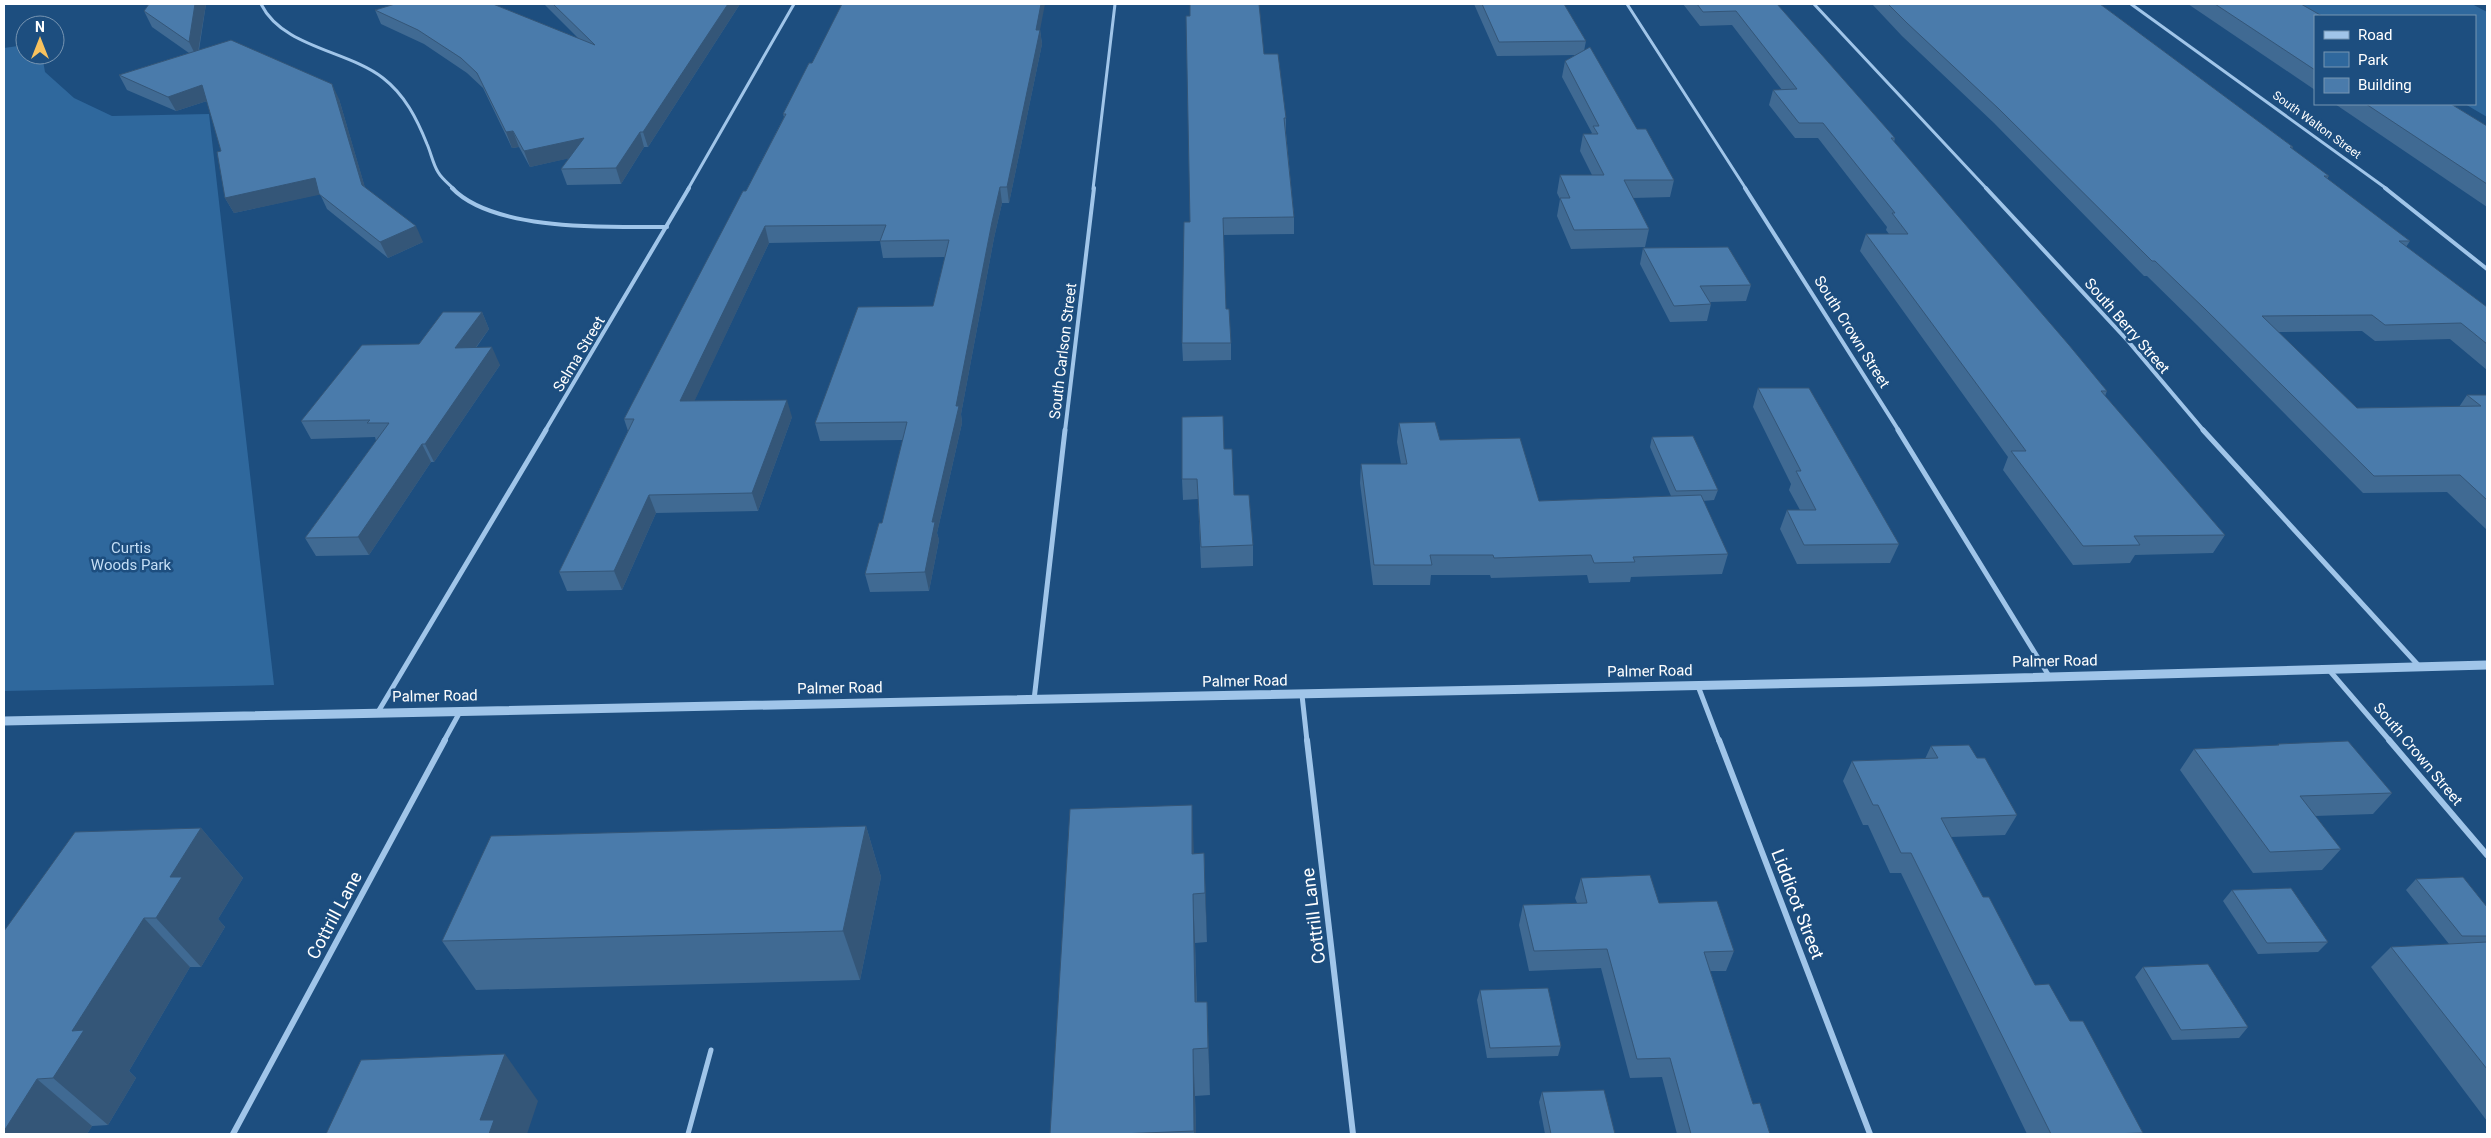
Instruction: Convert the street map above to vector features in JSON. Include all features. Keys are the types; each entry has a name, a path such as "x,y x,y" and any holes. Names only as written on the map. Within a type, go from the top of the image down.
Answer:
{"street":[{"path":"261,4 265,15 281,30 356,60 393,84 412,108 438,173 450,187 467,199 497,213 545,223 601,227 667,227"},
{"name":"Selma Street","path":"378,712 667,227 794,4"},
{"name":"South Carlson Street","path":"1034,700 1115,4"},
{"name":"South Crown Street","path":"1627,4 1844,342 2049,676"},
{"name":"South Berry Street","path":"1814,4 2128,341 2186,412 2419,667"},
{"name":"South Walton Street","path":"2131,4 2329,145 2487,269"},
{"name":"Palmer Road","path":"4,721 461,710 1302,695 2487,665"},
{"name":"South Crown Street","path":"2329,670 2487,855"},
{"name":"Liddicot Street","path":"1698,685 1870,1134"},
{"name":"Cottrill Lane","path":"1302,695 1353,1134"},
{"name":"Cottrill Lane","path":"233,1134 461,710"}],"lane":[{"path":"688,1134 712,1050"}],"green space":[{"path":"2300,4 2472,4 2487,12 2487,117 2467,105 2476,105 2476,15 2318,15"},
{"name":"Curtis Woods Park","path":"15,46 15,65 44,65 45,72 74,98 112,116 209,114 274,685 4,691 4,48"}],"building":[{"path":"149,4 195,4 189,42 144,11"},
{"path":"395,4 493,4 595,45 553,4 728,4 643,132 640,132 616,168 561,169 584,138 524,151 513,131 506,132 477,73 461,58 418,30 375,10"},
{"path":"842,4 1041,4 1036,30 1040,30 1007,187 1000,187 992,222 956,406 959,406 932,522 935,522 925,572 865,574 879,523 882,523 907,422 815,423 858,307 933,306 949,240 880,241 886,225 765,226 680,401 787,400 752,493 649,495 614,571 559,572 634,419 624,419 743,191 746,191 786,114 783,114 809,63 812,63"},
{"path":"1190,4 1259,4 1264,54 1278,54 1286,118 1284,118 1294,217 1223,218 1226,309 1229,309 1231,343 1182,343 1184,222 1190,222 1186,16 1190,16"},
{"path":"1482,4 1564,4 1586,41 1499,42"},
{"path":"1697,4 1777,4 1895,138 1891,138 2069,345 2107,391 2101,391 2225,535 2134,536 2140,545 2083,546 2011,451 2026,451 1866,234 1908,234 1892,213 1895,213 1823,123 1799,123 1773,90 1797,89 1736,11 1703,12"},
{"path":"1888,4 2100,4 2293,147 2290,147 2329,176 2324,176 2410,241 2399,241 2487,307 2487,344 2461,323 2385,325 2372,315 2262,316 2357,408 2481,406 2467,395 2487,395 2487,500 2460,475 2374,476 2205,309 2155,261 2152,261 1999,109"},
{"path":"2215,4 2301,4 2320,15 2314,15 2314,69"},
{"path":"231,40 332,84 362,185 416,226 380,242 319,194 315,178 225,198 217,152 221,151 202,85 168,97 119,75"},
{"path":"1590,47 1637,129 1646,129 1674,180 1624,180 1649,229 1574,230 1560,198 1570,198 1560,175 1604,175 1583,134 1598,134 1593,126 1599,126 1565,61"},
{"path":"2368,105 2453,105 2487,126 2487,184"},
{"path":"1728,247 1751,285 1700,286 1711,304 1674,306 1643,248"},
{"path":"443,312 482,312 455,348 492,347 358,537 305,538 389,423 367,423 370,420 301,421 362,345 419,344"},
{"path":"1758,388 1809,388 1899,544 1804,545 1787,510 1816,510 1796,471 1801,471"},
{"path":"1223,416 1224,449 1232,449 1234,495 1249,495 1253,545 1201,547 1197,479 1182,479 1182,417"},
{"path":"1435,422 1440,440 1520,438 1539,501 1701,495 1728,554 1633,557 1635,562 1594,563 1591,555 1494,558 1493,555 1430,555 1432,565 1374,565 1361,464 1407,464 1399,423"},
{"path":"1693,436 1718,490 1676,491 1652,437"},
{"path":"2348,741 2392,793 2300,796 2341,849 2270,852 2194,749 2278,744"},
{"path":"1969,745 1977,758 1985,758 2017,815 1941,818 1983,897 1989,897 2035,985 2049,984 2070,1021 2083,1021 2143,1133 2051,1134 1911,853 1901,853 1878,805 1873,805 1852,761 1938,758 1931,746"},
{"path":"1192,805 1192,854 1204,853 1205,893 1193,894 1195,1002 1207,1002 1208,1048 1193,1049 1194,1131 1050,1134 1070,809"},
{"path":"866,826 843,931 442,941 491,836"},
{"path":"201,828 170,877 182,877 156,918 144,918 72,1031 84,1030 53,1078 37,1079 4,1131 4,931 75,832"},
{"path":"1650,875 1659,903 1717,901 1734,951 1704,952 1753,1104 1760,1103 1770,1134 1691,1134 1670,1058 1637,1059 1607,949 1534,951 1523,905 1587,903 1581,878"},
{"path":"2463,877 2487,907 2487,936 2462,936 2416,879"},
{"path":"2291,888 2328,942 2267,943 2232,890"},
{"path":"2487,942 2487,1069 2391,947"},
{"path":"2208,964 2248,1027 2181,1030 2143,967"},
{"path":"1548,988 1561,1046 1490,1048 1480,990"},
{"path":"505,1054 480,1120 494,1120 489,1134 326,1134 361,1060"},
{"path":"1604,1090 1615,1134 1551,1134 1542,1092"}]}
